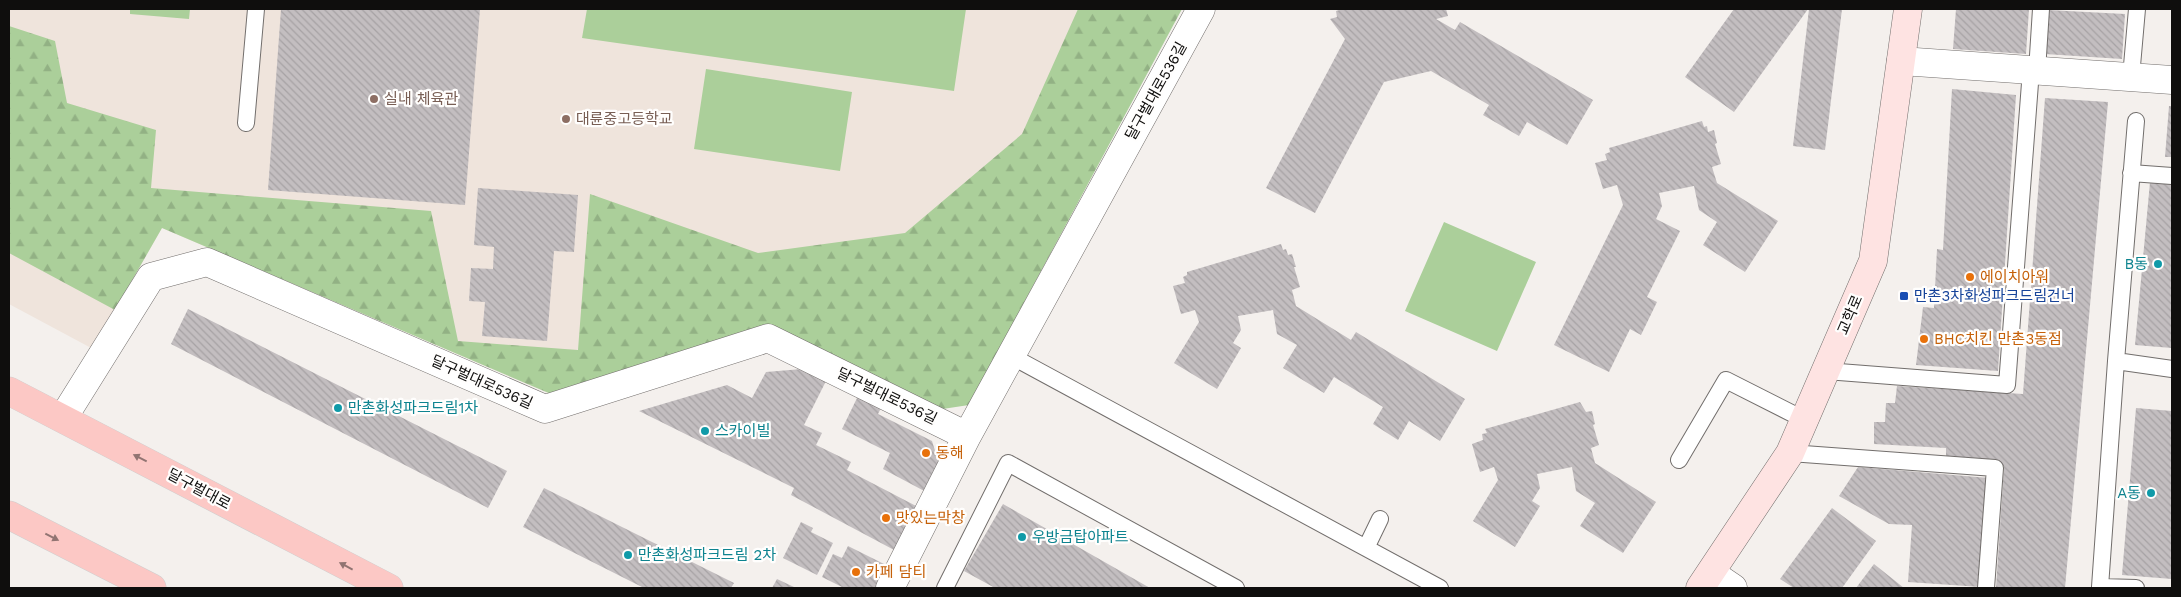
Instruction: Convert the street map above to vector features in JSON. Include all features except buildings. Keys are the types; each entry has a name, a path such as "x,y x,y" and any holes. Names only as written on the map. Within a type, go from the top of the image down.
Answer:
{"main road":[{"name":"달구벌대로","path":"9,391 389,588"},
{"path":"9,515 152,588"}],"street":[{"name":"달구벌대로536길","path":"890,588 967,436 1201,9"},
{"name":"교학로","path":"1706,580 1790,453 1874,261 1908,9"},
{"path":"1901,61 2172,80"},
{"name":"달구벌대로536길","path":"63,418 151,277 207,262 545,409 768,338 967,436"},
{"path":"1706,580 1733,588"}],"lane":[{"path":"246,123 256,9"},
{"path":"1826,371 2007,385 2041,9"},
{"path":"2131,77 2137,9"},
{"path":"2136,121 2100,588 2136,588"},
{"path":"2131,172 2172,176"},
{"path":"1011,356 1440,588"},
{"path":"2116,361 2172,369"},
{"path":"1679,460 1726,380 1805,420"},
{"path":"1790,453 1995,468 1986,588"},
{"path":"944,588 1008,463 1236,588"},
{"path":"1366,548 1380,519"}],"shaded area":[{"name":"대륜중고등학교","path":"9,9 1182,9 936,410 767,325 551,394 162,228 93,349 9,304"}],"green space":[{"path":"130,9 190,9 189,19 130,14"},
{"path":"587,9 966,9 954,91 582,38"},
{"path":"1078,9 1182,9 969,405 936,410 767,325 551,394 162,228 115,310 9,253 9,26 55,41 67,103 156,130 151,188 431,211 458,341 578,350 590,194 758,253 905,233 1022,134"},
{"path":"706,69 852,92 840,171 694,149"},
{"path":"1444,222 1536,262 1497,351 1405,311"}],"place":[{"name":"실내 체육관","path":"374,99"},
{"name":"대륜중고등학교","path":"566,119"},
{"name":"B동","path":"2158,264"},
{"name":"에이치아워","path":"1970,277"},
{"name":"만촌3차화성파크드림건너","path":"1904,296"},
{"name":"BHC치킨 만촌3동점","path":"1924,339"},
{"name":"만촌화성파크드림1차","path":"338,408"},
{"name":"스카이빌","path":"705,431"},
{"name":"동해","path":"926,453"},
{"name":"A동","path":"2151,493"},
{"name":"맛있는막창","path":"886,518"},
{"name":"우방금탑아파트","path":"1022,537"},
{"name":"만촌화성파크드림 2차","path":"628,555"},
{"name":"카페 담티","path":"856,572"}]}
